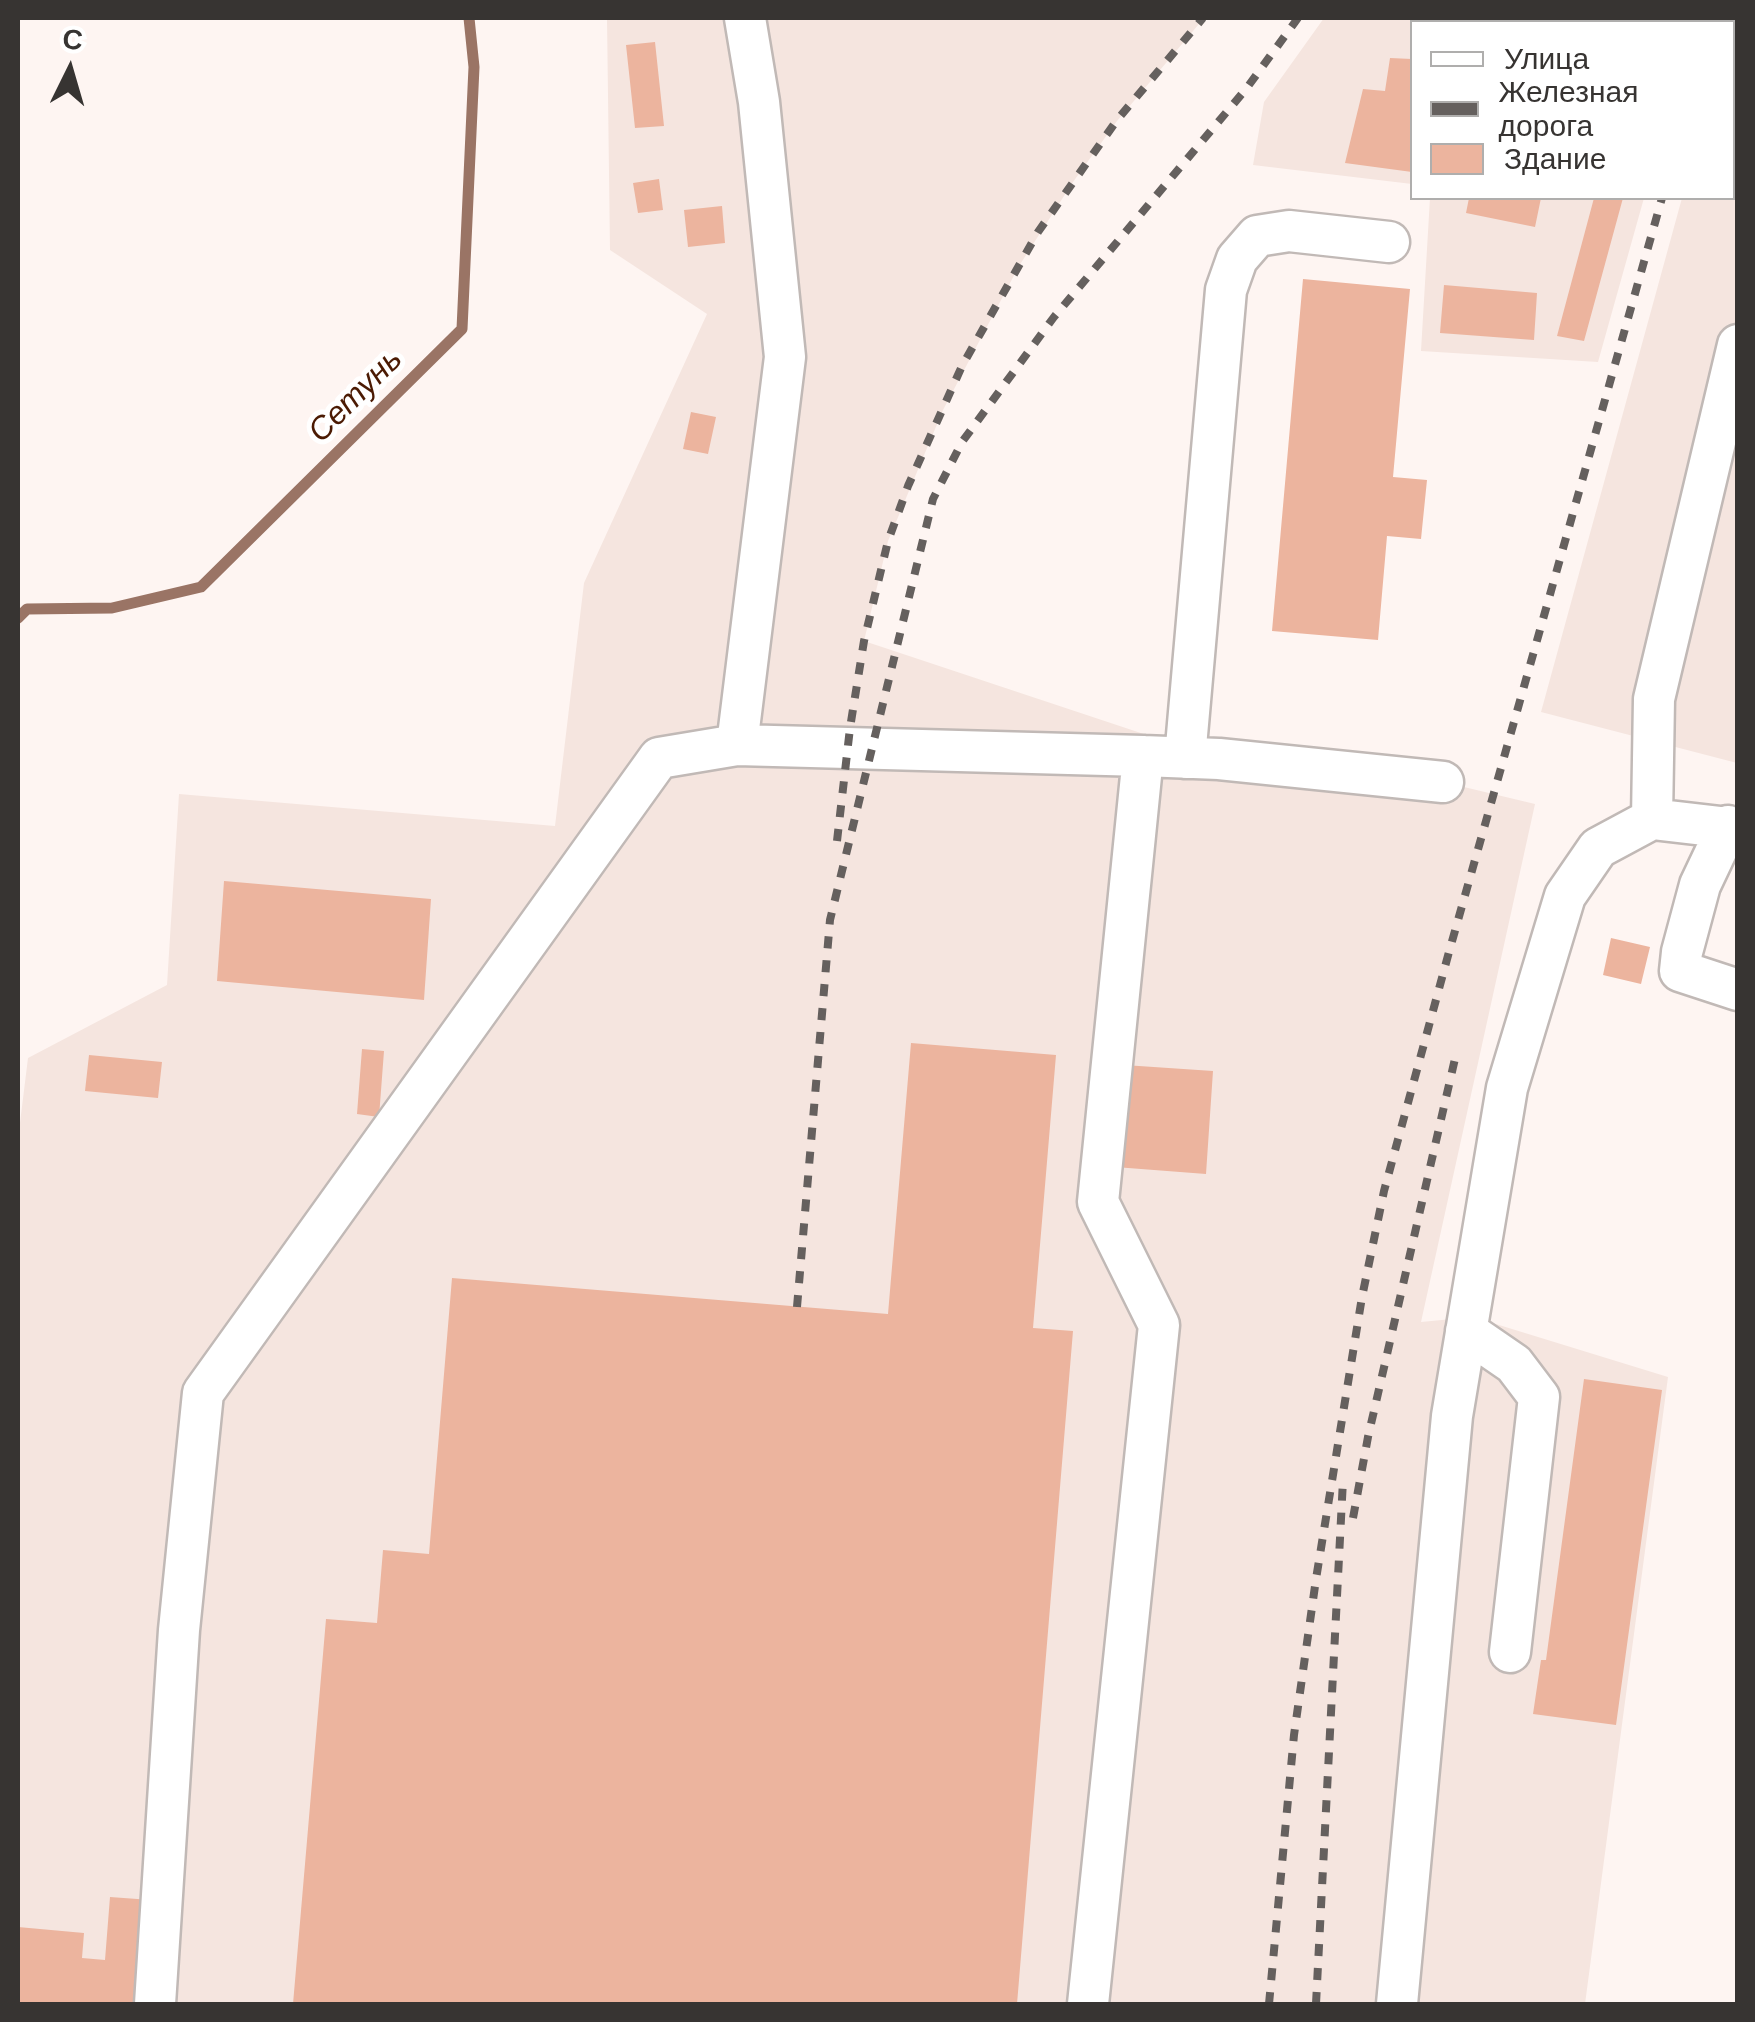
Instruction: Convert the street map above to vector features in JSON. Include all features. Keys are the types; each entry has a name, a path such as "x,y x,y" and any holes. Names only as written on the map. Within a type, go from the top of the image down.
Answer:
{"street":[{"path":"736,745 785,357 760,102 746,18"},
{"path":"1185,758 1226,290 1237,258 1257,236 1289,231 1389,242"},
{"path":"1652,819 1654,699 1738,345"},
{"path":"155,2004 179,1630 203,1392 659,758 736,745 1143,756 1443,782"},
{"path":"1088,2004 1159,1325 1098,1202 1143,756"},
{"path":"1397,2004 1452,1416 1507,1088 1565,896 1598,848 1652,819 1733,827 1700,885 1680,971 1738,990"},
{"path":"1466,1332 1514,1364 1538,1397 1510,1652"}],"shaded area":[{"path":"607,18 1204,18 1117,121 1019,266 943,410 888,541 864,641 1219,759 1443,782 1535,804 1421,1322 1473,1317 1668,1377 1585,2004 18,2004 18,1139 28,1058 167,985 179,794 555,826 584,583 707,314 610,250"},
{"path":"1324,18 1695,18 1410,20 1410,184 1253,165 1264,102"},
{"path":"1737,18 1737,763 1541,712 1681,200 1735,200 1732,20"},
{"path":"1430,200 1643,200 1598,362 1421,351"}],"building":[{"path":"1506,18 1582,18 1582,20"},
{"path":"655,42 664,126 635,128 626,45"},
{"path":"1390,58 1410,59 1410,172 1345,163 1363,89 1385,91"},
{"path":"659,179 663,210 638,213 633,183"},
{"path":"1469,200 1541,200 1535,227 1466,213"},
{"path":"1593,200 1622,200 1584,341 1557,336"},
{"path":"722,206 725,243 688,247 684,210"},
{"path":"1303,279 1410,289 1393,477 1427,480 1421,539 1387,536 1378,640 1272,631"},
{"path":"1444,285 1537,293 1534,340 1440,333"},
{"path":"691,412 716,417 708,454 683,449"},
{"path":"224,881 431,899 424,1000 217,981"},
{"path":"1611,938 1650,947 1641,984 1603,975"},
{"path":"911,1043 1056,1055 1033,1328 1073,1331 1017,2004 293,2004 326,1619 377,1623 383,1550 429,1554 452,1278 888,1314"},
{"path":"362,1049 384,1051 379,1117 357,1114"},
{"path":"89,1055 162,1062 158,1098 85,1091"},
{"path":"1124,1065 1213,1071 1206,1174 1115,1167"},
{"path":"1584,1379 1662,1390 1616,1725 1533,1714 1541,1660 1546,1660"},
{"path":"110,1897 151,1900 144,2004 18,2004 18,1927 84,1933 82,1958 105,1960"}],"waterway":[{"name":"Сетунь","path":"18,618 27,609 112,608 201,587 462,329 474,67 469,18"}],"railway":[{"path":"837,841 864,641 888,541 908,486 962,366 1038,232 1117,120 1203,18"},
{"path":"797,1307 830,920 933,499 962,442 1054,317 1246,89 1298,18"},
{"path":"1269,2004 1294,1735 1316,1579 1362,1297 1384,1191 1661,200"},
{"path":"1353,1518 1457,1050"},
{"path":"1316,2004 1343,1480"}]}
